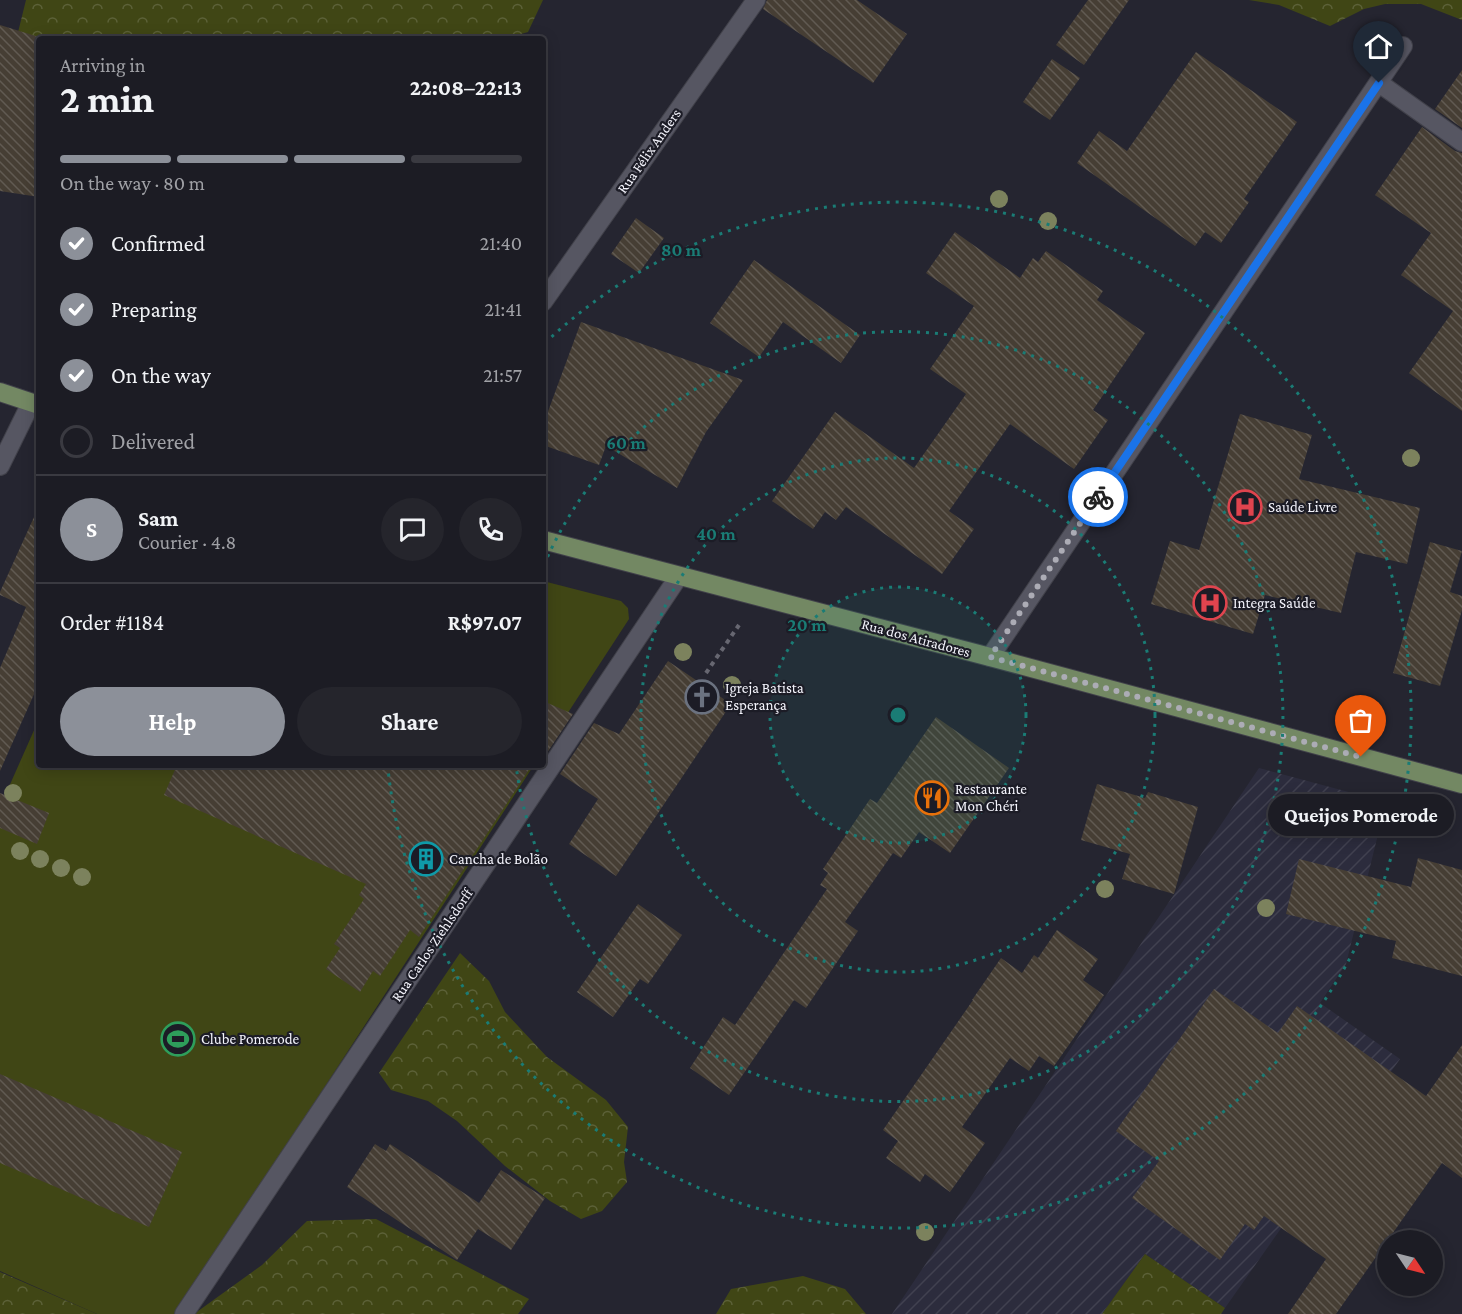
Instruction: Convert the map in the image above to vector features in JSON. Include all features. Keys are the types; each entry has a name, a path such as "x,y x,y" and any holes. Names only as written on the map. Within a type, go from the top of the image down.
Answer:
{"main road":[{"path":"0,392 35,404"},
{"name":"Rua dos Atiradores","path":"546,541 1462,784"}],"street":[{"name":"Rua Félix Anders","path":"546,298 756,0"},
{"path":"990,657 1403,46"},
{"path":"1379,83 1462,142"},
{"path":"0,466 35,404"},
{"name":"Rua Carlos Ziehlsdorff","path":"184,1314 679,576"}],"path":[{"path":"706,673 758,597"}],"shaded area":[{"path":"1259,768 1386,802 1346,964 1320,1003 1400,1059 1225,1308 1145,1254 1102,1314 892,1314"}],"green space":[{"path":"26,0 543,0 528,32 514,36 36,36 36,43 5,85"},
{"path":"1249,0 1462,0 1462,20 1421,4 1385,4 1364,9 1330,26 1279,5"},
{"path":"546,582 621,601 628,608 629,619 546,746"},
{"name":"Clube Pomerode","path":"36,726 36,768 532,768 177,1314 97,1314 0,1271 0,807"},
{"path":"460,953 489,981 505,1012 547,1057 606,1100 628,1127 624,1162 627,1182 602,1211 581,1219 550,1201 505,1166 457,1121 428,1101 391,1090 379,1073"},
{"path":"376,1219 529,1299 518,1314 194,1314 262,1265 307,1221"},
{"path":"1145,1254 1225,1308 1221,1314 1102,1314"},
{"path":"0,1272 97,1314 0,1314"},
{"path":"803,1276 845,1289 866,1314 716,1314 731,1289"}],"building":[{"path":"767,0 857,0 907,34 873,83 763,9"},
{"path":"1088,0 1129,0 1084,65 1056,45"},
{"path":"0,25 36,36 36,197 0,191"},
{"path":"1196,52 1297,122 1244,199 1249,202 1221,243 1205,232 1195,246 1077,163 1099,131 1127,151"},
{"path":"1052,59 1080,78 1050,120 1023,102"},
{"path":"1462,70 1462,128 1435,109"},
{"path":"1422,127 1455,151 1462,153 1462,411 1409,373 1453,311 1401,275 1431,233 1375,195"},
{"path":"636,218 664,238 639,273 611,254"},
{"path":"955,232 1020,278 1033,258 1038,262 1046,251 1103,291 1097,300 1145,333 1093,410 1108,420 1074,469 1010,424 949,511 974,529 942,574 846,507 836,520 825,512 813,529 772,501 835,412 914,468 966,394 930,369 974,306 926,273"},
{"path":"754,260 860,335 841,363 783,322 759,357 710,323"},
{"path":"581,322 743,380 706,432 677,488 606,446 599,465 546,446 546,417"},
{"path":"1240,414 1312,435 1299,479 1420,508 1407,564 1356,552 1341,613 1265,595 1253,634 1151,604 1170,541 1199,550"},
{"path":"36,513 36,690 0,771 0,668 26,607 0,595"},
{"path":"1430,542 1462,551 1450,592 1462,596 1462,610 1440,686 1393,673"},
{"path":"668,661 731,704 616,876 569,844 598,799 560,774 594,723 619,734"},
{"path":"546,702 573,714 546,754"},
{"path":"936,717 1009,768 950,853 919,832 901,858 893,853 845,922 858,931 806,1008 794,1000 729,1095 690,1068 723,1017 735,1025 827,889 820,885 828,873 823,869 870,799 877,803"},
{"path":"176,768 530,768 419,937 410,930 380,976 373,971 360,992 326,969 340,948 334,944 364,899 359,895 366,884 164,795"},
{"path":"1097,784 1145,798 1148,792 1198,807 1174,894 1122,879 1130,854 1081,840"},
{"path":"0,793 49,813 37,844 0,828"},
{"path":"1418,858 1462,870 1462,976 1392,958 1396,941 1286,914 1299,859 1411,887"},
{"path":"638,904 682,935 648,984 640,979 613,1017 577,992"},
{"path":"1057,930 1098,959 1083,980 1104,995 1054,1066 1039,1056 1029,1071 1010,1058 962,1127 985,1143 950,1192 925,1174 920,1182 886,1158 898,1141 883,1130 1001,958 1022,973 1034,955 1038,958"},
{"path":"1214,989 1278,1033 1297,1006 1426,1096 1462,1045 1462,1178 1442,1163 1395,1230 1377,1230 1377,1256 1336,1314 1288,1314 1326,1259 1264,1216 1254,1230 1245,1224 1220,1260 1132,1198 1159,1161 1116,1131"},
{"path":"0,1074 182,1152 149,1227 0,1163"},
{"path":"375,1144 386,1151 390,1144 479,1203 501,1170 545,1198 511,1250 478,1229 457,1260 347,1187"}],"way so far":[{"path":"1098,497 990,657 1361,757"}],"place":[{"name":"Saúde Livre","path":"1245,507"},
{"name":"Integra Saúde","path":"1210,603"},
{"name":"Igreja Batista Esperança","path":"702,697"},
{"name":"Queijos Pomerode","path":"1361,757"},
{"name":"Restaurante Mon Chéri","path":"932,798"},
{"name":"Cancha de Bolão","path":"426,859"},
{"name":"Clube Pomerode","path":"178,1039"}],"route":[{"path":"1098,497 1379,83"}]}
